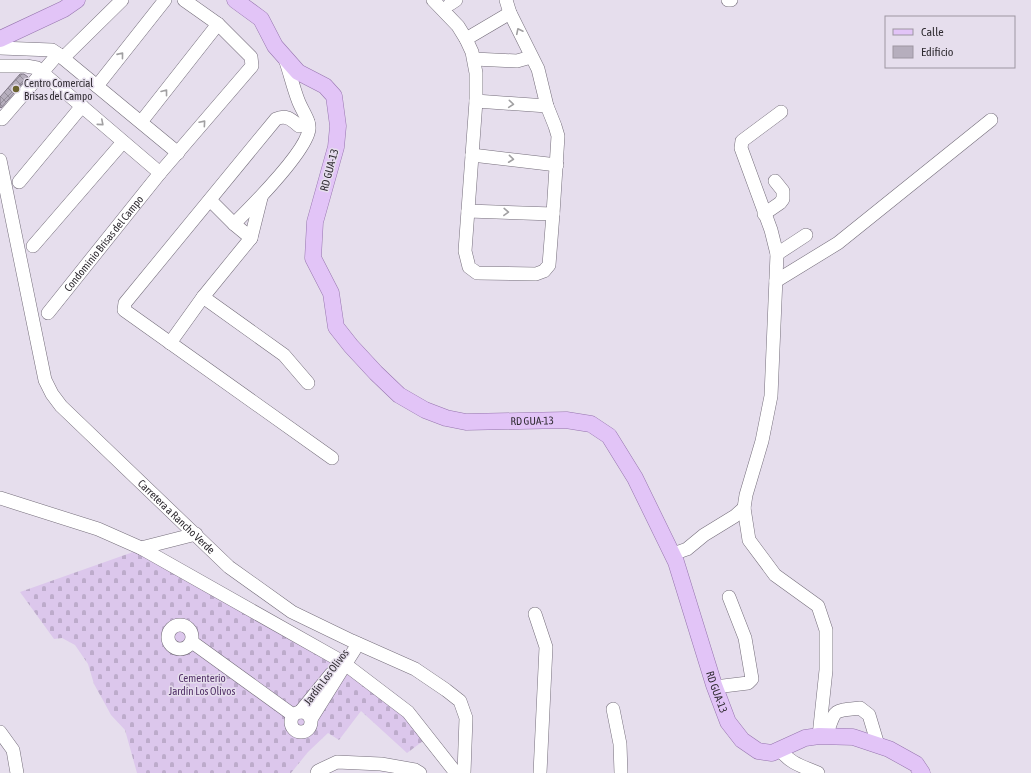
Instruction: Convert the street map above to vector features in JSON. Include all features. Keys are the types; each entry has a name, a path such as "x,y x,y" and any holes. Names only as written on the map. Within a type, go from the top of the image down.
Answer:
{"main road":[{"path":"0,39 64,8 77,0"},
{"name":"RD GUA-13","path":"235,0 262,18 275,46 298,72 325,86 334,96 338,126 336,147 315,222 313,258 331,293 336,327 351,346 400,396 426,410 446,418 466,422 566,420 592,424 609,436 634,478 673,554 715,687 728,722 742,740 758,751 772,753 805,738 822,736 853,737 889,749 916,764 922,773"}],"street":[{"path":"2,119 40,70 61,56 122,0"},
{"path":"97,86 165,0"},
{"name":"Condominio Brisas del Campo","path":"48,313 160,173 252,66 251,57 218,24 184,0"},
{"path":"433,0 458,26 466,39 474,59 476,73 476,101 465,251 469,267 477,273 536,274 544,271 549,265 554,214 558,136 547,106 538,69 510,13 506,0"},
{"path":"466,39 510,13"},
{"path":"141,122 218,24"},
{"path":"0,48 52,50 178,153"},
{"path":"40,50 40,70"},
{"path":"234,224 261,197 297,154 308,134 308,122 298,101 285,57"},
{"path":"474,59 517,61 531,57"},
{"path":"0,66 26,66 40,70 160,173"},
{"path":"476,101 547,106"},
{"path":"19,182 82,106"},
{"path":"781,112 742,141 741,148 771,230 777,254 771,396 762,441 746,495 744,508 749,540 775,575 818,606 826,630 826,670 822,736"},
{"path":"308,122 299,126 287,117 279,117 276,119 125,303 124,310 332,458"},
{"path":"776,281 838,243 991,120"},
{"path":"33,246 123,142"},
{"path":"472,155 557,164"},
{"name":"Carretera a Rancho Verde","path":"0,160 45,380 52,394 61,406 229,567 292,612 415,669 460,701 466,718 464,773"},
{"path":"764,214 784,199 783,191 775,181"},
{"path":"170,343 203,297 251,238 261,197"},
{"path":"210,200 234,224 251,238"},
{"path":"468,211 554,214"},
{"path":"777,254 806,235"},
{"path":"203,297 284,355 308,383"},
{"path":"0,498 98,529 141,548 344,662 408,712 456,773"},
{"path":"673,554 687,549 704,535 735,516 744,508"},
{"path":"141,548 196,534"},
{"path":"715,687 748,683 752,679 745,638 729,597"},
{"path":"535,614 546,647 540,773"},
{"name":"Jardín Los Olivos","path":"192,642 301,715 344,662 355,642"},
{"path":"822,736 834,712 838,710 860,708 869,715 878,745"},
{"path":"613,709 620,744 620,773"},
{"path":"0,732 13,750 17,773"},
{"path":"780,750 792,762 818,773"},
{"path":"317,773 318,771 337,762 381,764 415,770 420,773"}],"green space":[{"name":"Cementerio Jardín Los Olivos","path":"136,551 355,666 400,697 418,720 427,738 407,753 361,711 339,740 328,733 308,752 291,773 137,773 125,730 111,715 94,684 88,664 75,645 62,638 54,639 20,592"}],"building":[{"name":"Centro Comercial Brisas del Campo","path":"20,74 24,74 28,77 1,108 0,97"}],"place":[{"name":"Centro Comercial Brisas del Campo","path":"16,89"}]}
